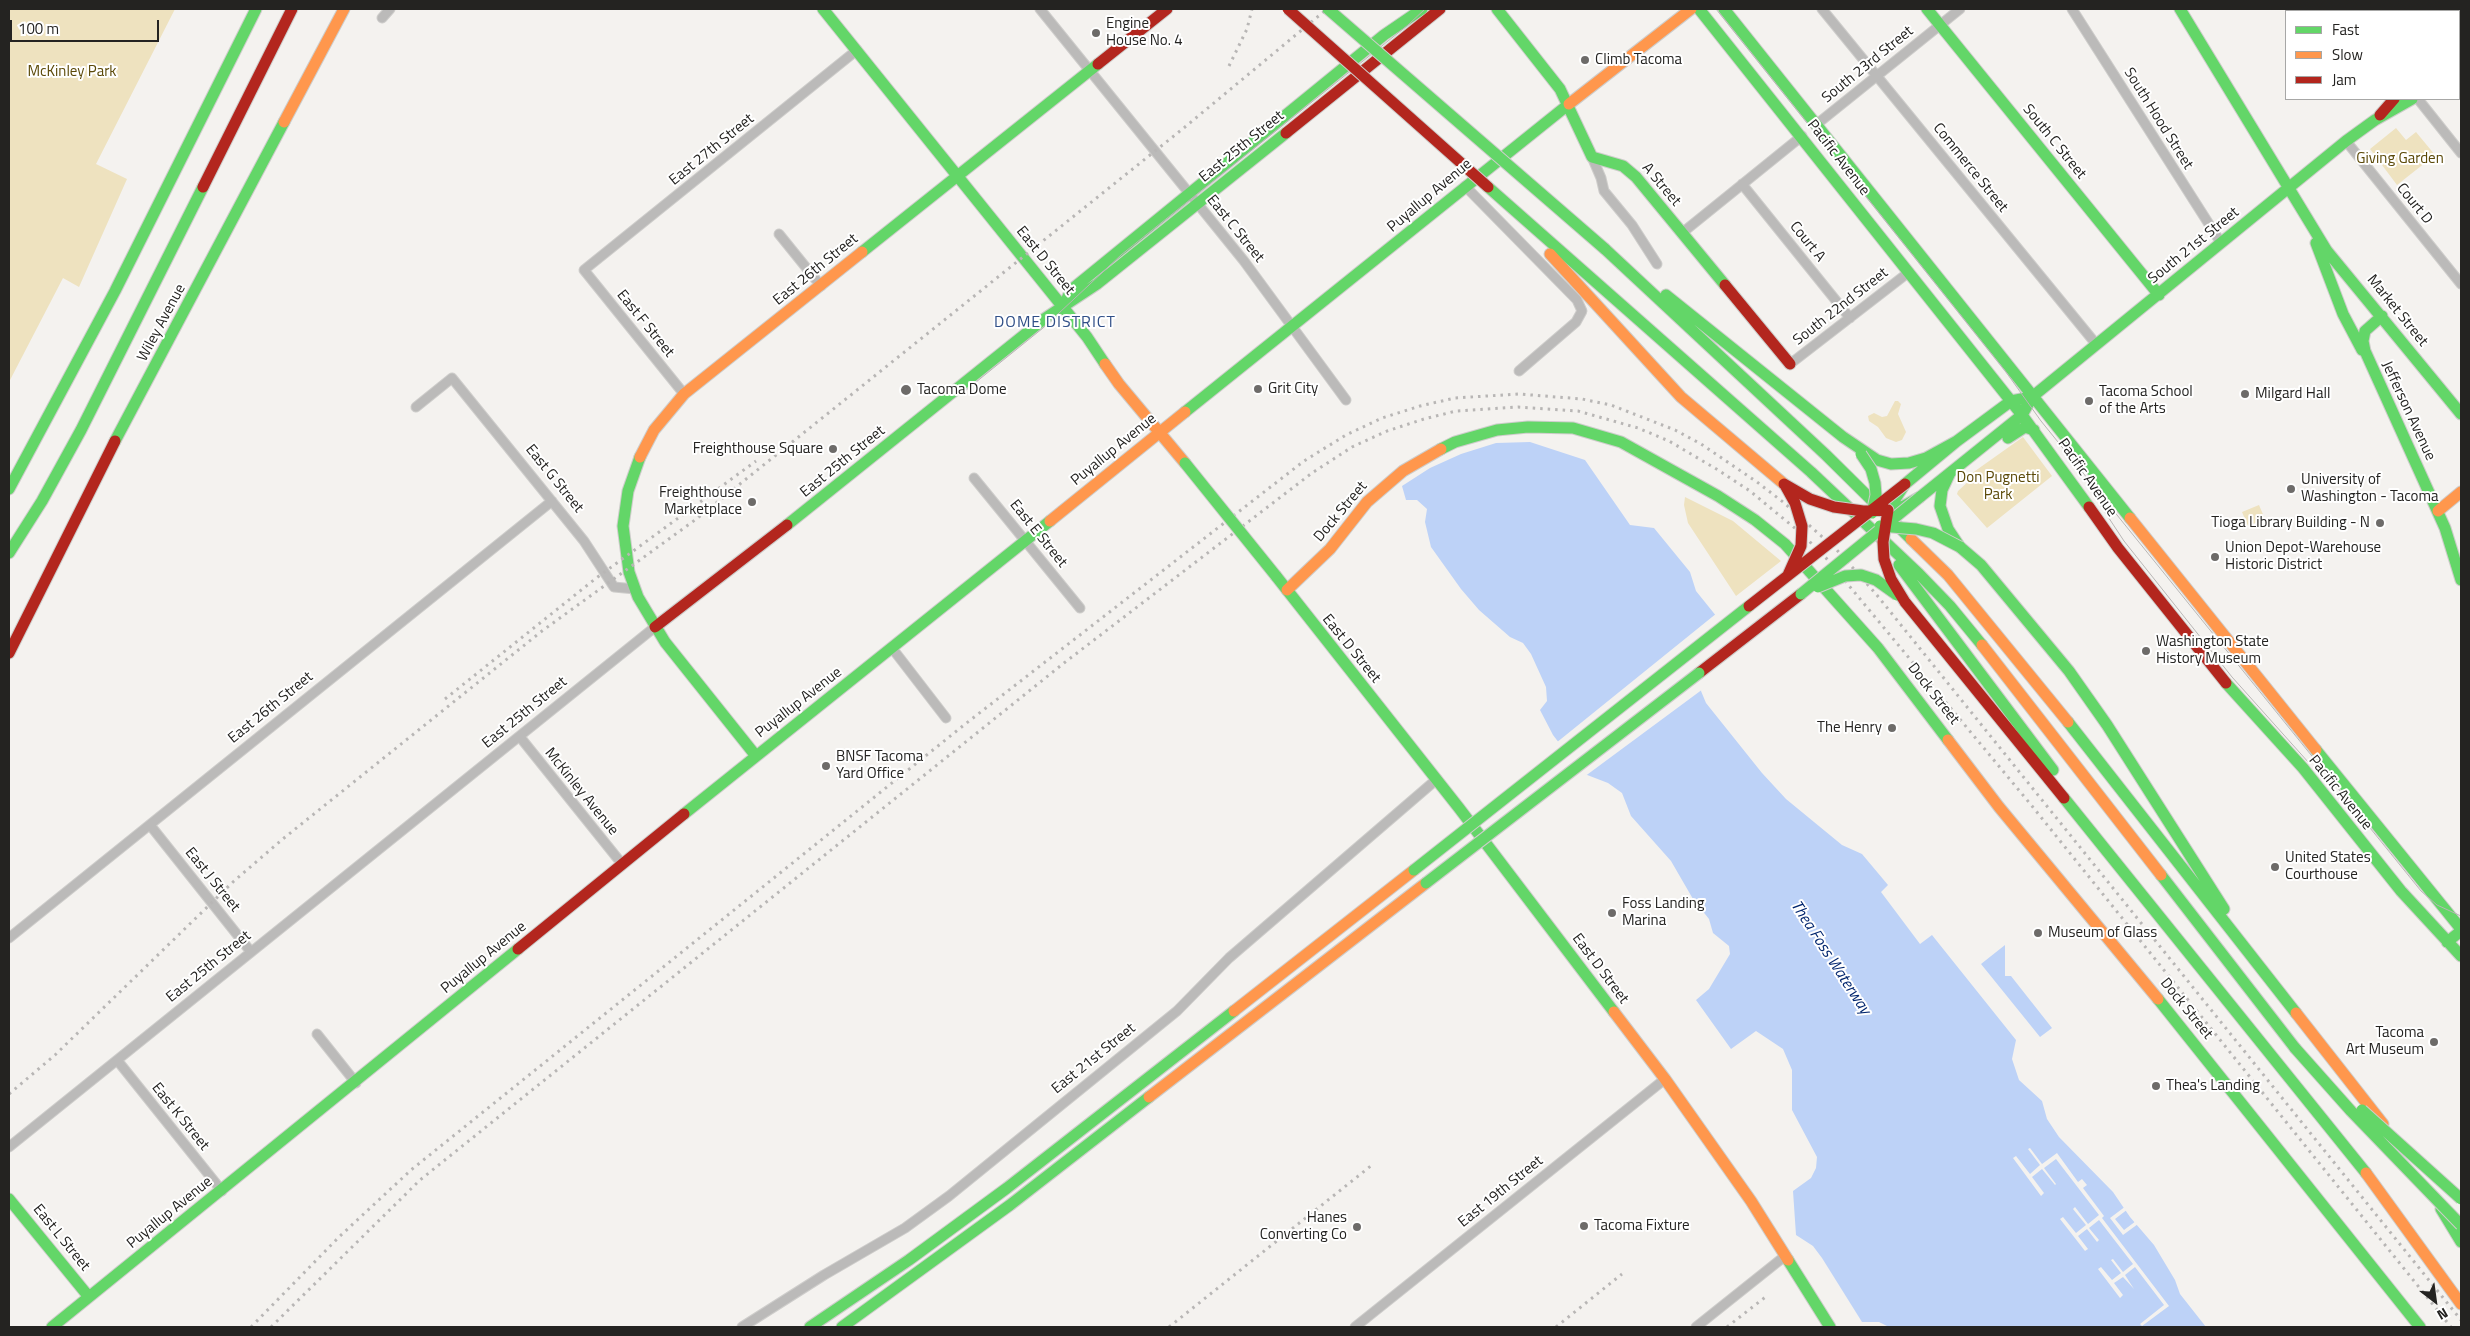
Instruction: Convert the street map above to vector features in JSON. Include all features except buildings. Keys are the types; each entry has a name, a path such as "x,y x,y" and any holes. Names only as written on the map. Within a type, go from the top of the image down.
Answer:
{"main road":[{"path":"115,291 246,9"},
{"path":"9,488 115,291 256,9"},
{"path":"9,554 42,501 80,430 292,9"},
{"name":"Wiley Avenue","path":"9,653 89,490 344,9"},
{"name":"East D Street","path":"823,9 1087,337 1119,384 1185,463 1437,779 1665,1078 1750,1201 1830,1327"},
{"name":"East 26th Street","path":"656,627 635,589 629,572 623,526 628,490 642,451 654,430 684,394 1167,9"},
{"path":"1282,9 1322,39"},
{"path":"1288,9 1798,460 1919,574 1980,641 2295,1048 2350,1112 2461,1225"},
{"path":"1328,9 1605,249 1712,351 1826,455 1948,575 2012,652 2388,1130 2461,1242"},
{"name":"East 25th Street","path":"1063,307 1071,290 1384,35 1422,9"},
{"name":"East 25th Street","path":"656,627 749,556 1044,319 1097,284 1440,9"},
{"path":"1497,9 1560,89 1566,106 1592,157"},
{"name":"Puyallup Avenue","path":"52,1327 356,1083 756,756 1361,272 1465,186 1691,9"},
{"name":"Pacific Avenue","path":"1699,9 1802,136 2034,430 2118,548 2211,664 2254,716 2303,768 2401,892 2461,956"},
{"name":"Pacific Avenue","path":"1724,9 2032,397 2461,930"},
{"name":"South C Street","path":"1927,9 2158,294"},
{"path":"2180,9 2289,188 2310,226 2343,314 2367,358"},
{"name":"South 21st Street","path":"2375,120 2393,100"},
{"name":"South 21st Street","path":"2022,415 2032,397 2346,141 2375,120 2411,100"},
{"name":"A Street","path":"1592,157 1623,166 1630,171 1790,364"},
{"path":"1488,187 1672,388 1784,484 1825,505 1849,510 1888,510 1904,506 1920,497"},
{"name":"Market Street","path":"2310,226 2327,251 2461,414"},
{"path":"1605,249 1723,339 1862,452 1882,462 1891,464 1909,463 1932,455 1957,441"},
{"name":"Jefferson Avenue","path":"2382,316 2367,327 2363,336 2367,358 2458,555 2461,580"},
{"name":"South 21st Street","path":"2011,401 2032,397"},
{"path":"810,1327 909,1260 1007,1188 1786,580 1957,441 2011,401"},
{"path":"842,1327 1010,1205 1801,594 2022,415"},
{"name":"Dock Street","path":"1287,590 1330,549 1367,502 1411,465 1455,442 1497,430 1528,427 1573,428 1621,442 1718,496 1785,544 1878,648 2005,814 2211,1063 2420,1327"},
{"path":"1961,464 1996,446 2018,430 2025,427 2034,430"},
{"path":"1852,553 1867,528 1873,511 1875,483 1871,469 1862,452"},
{"path":"1950,473 1942,490 1940,506 1943,519 1960,547"},
{"path":"1784,484 1795,503 1802,526 1801,546 1786,580"},
{"path":"1905,484 1894,498 1888,510 1883,550 1886,568 1906,602 2363,1168 2448,1283 2461,1304"},
{"path":"2438,511 2461,492"},
{"path":"1848,508 1883,545 1987,679 2206,973"},
{"path":"1840,537 1867,528 1904,526 1925,531 1960,547 1981,565 2059,657 2087,696 2274,985"},
{"path":"1801,594 1837,578 1861,575 1876,580 1906,602"},
{"path":"656,627 756,756"},
{"path":"2447,942 2461,930"},
{"path":"2295,1048 2461,1199"},
{"name":"East L Street","path":"9,1199 89,1297"}],"street":[{"path":"382,18 390,9"},
{"name":"East C Street","path":"1040,9 1196,203 1292,326 1346,400"},
{"name":"Commerce Street","path":"1822,9 2096,344"},
{"name":"South 23rd Street","path":"1817,124 1960,9"},
{"name":"South Hood Street","path":"2072,9 2221,244"},
{"name":"East 27th Street","path":"584,270 857,50"},
{"path":"2419,100 2461,153"},
{"path":"1682,233 1802,136"},
{"name":"Court D","path":"2346,141 2461,284"},
{"path":"1592,157 1604,190 1632,225 1657,264"},
{"name":"Court A","path":"1742,184 1850,318"},
{"path":"1465,186 1577,300 1582,311 1576,322 1519,371"},
{"path":"779,234 821,286"},
{"name":"East F Street","path":"584,270 684,394"},
{"name":"South 22nd Street","path":"1790,364 1909,272"},
{"name":"East G Street","path":"416,407 452,378 584,541 614,587 635,589"},
{"name":"East E Street","path":"974,478 1080,608"},
{"name":"East 26th Street","path":"9,938 552,501"},
{"name":"East 25th Street","path":"9,1147 656,627"},
{"path":"892,648 946,718"},
{"name":"McKinley Avenue","path":"520,737 622,864"},
{"name":"East 21st Street","path":"742,1327 824,1275 905,1228 949,1196 1177,1011 1229,958 1437,779"},
{"name":"East J Street","path":"150,826 251,952"},
{"path":"317,1034 356,1083"},
{"name":"East K Street","path":"117,1060 222,1191"},
{"name":"East 19th Street","path":"1355,1327 1665,1078"},
{"path":"1696,1327 1785,1256"}],"green space":[{"name":"McKinley Park","path":"9,9 175,9 96,164 127,179 79,287 63,278 9,382"},
{"name":"Giving Garden","path":"2396,128 2406,140 2416,132 2435,155 2397,185 2370,149"},
{"path":"1895,401 1901,404 1898,414 1906,432 1902,440 1896,442 1886,438 1878,427 1869,421 1868,416 1874,413 1882,417 1887,416"},
{"name":"Don Pugnetti Park","path":"2023,437 2052,476 1987,528 1957,494 1958,491 1971,479 1968,476"},
{"path":"1685,497 1733,521 1781,561 1736,596 1688,523 1684,505"},
{"path":"2259,505 2265,519 2248,526 2242,512"}],"water":[{"name":"Thea Foss Waterway","path":"1530,442 1585,460 1630,525 1654,528 1690,572 1696,591 1717,617 1705,661 1701,691 1706,703 1762,773 1786,799 1842,845 1862,854 1888,885 1881,892 1920,944 1932,935 2016,1040 2012,1059 2019,1080 2042,1101 2047,1119 2059,1137 2113,1192 2130,1217 2154,1245 2175,1280 2180,1294 2206,1327 1889,1327 1879,1322 1862,1322 1813,1246 1796,1235 1793,1191 1811,1178 1816,1168 1817,1157 1792,1110 1792,1070 1783,1049 1756,1031 1731,1049 1696,1000 1709,989 1730,954 1729,946 1713,933 1709,919 1693,899 1671,861 1631,816 1622,793 1608,783 1582,773 1553,735 1540,710 1547,701 1546,687 1531,654 1523,643 1510,637 1479,610 1461,589 1431,547 1425,522 1427,509 1417,500 1406,500 1402,486 1430,468 1461,454 1496,443"},
{"path":"2005,945 2005,976 2011,976 2052,1028 2040,1037 1981,964"}],"pier":[{"path":"1717,613 1719,617 1719,640 1707,662 1703,689 1584,777 1580,774 1556,743"},
{"path":"2030,1148 2042,1164 2057,1153 2078,1182 2082,1179 2087,1185 2083,1188 2104,1216 2102,1218 2169,1306 2142,1326 2140,1324 2164,1305 2135,1267 2125,1275 2134,1289 2123,1277 2114,1283 2123,1295 2120,1298 2098,1269 2101,1267 2112,1280 2121,1273 2111,1260 2113,1259 2123,1272 2133,1264 2099,1220 2089,1228 2099,1240 2097,1242 2087,1229 2078,1236 2088,1249 2085,1251 2060,1219 2063,1217 2076,1233 2086,1225 2073,1209 2075,1207 2088,1224 2099,1215 2056,1159 2044,1168 2055,1185 2042,1169 2032,1177 2044,1193 2041,1196 2013,1158 2016,1156 2030,1174 2040,1165 2028,1149"},
{"path":"2126,1206 2128,1209 2115,1219 2124,1230 2136,1221 2138,1224 2123,1235 2110,1218"}],"tram line":[{"path":"960,395 1043,328 1121,255 1408,25 1425,9"},
{"path":"1716,9 2006,372 2041,421 2421,891 2437,905 2461,916"},
{"path":"2093,494 2124,541 2232,677 2309,763"}],"railway":[{"path":"1229,66 1247,29 1252,9"},
{"path":"9,1094 55,1055 234,881 284,838 542,631 695,520 1185,127 1327,9"},
{"path":"251,1327 339,1237 411,1170 964,725 1304,461 1346,435 1382,418 1420,406 1455,398 1519,394 1582,399 1611,405 1675,430 1701,444 1757,482 1783,502 1836,549 1876,594 2461,1320"},
{"path":"271,1327 420,1180 1064,663 1312,473 1352,447 1387,431 1424,419 1456,411 1518,407 1578,411 1638,428 1669,441 1750,491 1802,534 1826,558 2032,806 2451,1327"},
{"path":"445,699 595,579 756,461"},
{"path":"1169,1327 1372,1165"},
{"path":"1556,1327 1622,1274"},
{"path":"1727,1327 1768,1295"}],"traffic: fast":[{"path":"9,489 115,291 256,9"},
{"path":"823,9 1087,337 1105,364"},
{"path":"1328,9 1605,249"},
{"path":"1063,307 1071,290 1384,35 1422,9"},
{"path":"1497,9 1560,89 1592,157 1623,166 1636,177 1725,285"},
{"path":"1699,9 2022,415 2089,507"},
{"path":"1724,9 2130,518"},
{"path":"1927,9 2159,295"},
{"path":"2180,9 2327,251 2461,414"},
{"path":"862,252 1098,64"},
{"path":"2032,397 2346,141 2375,120 2410,100"},
{"path":"1185,412 1569,104"},
{"path":"115,441 284,122"},
{"path":"787,525 1044,319 1097,284 1286,133"},
{"path":"9,553 42,501 81,430 203,187"},
{"path":"1488,187 1811,472 1919,574 1950,606 1982,645"},
{"path":"2316,243 2343,314 2362,350"},
{"path":"1605,249 1826,455 1911,539"},
{"path":"1666,295 1843,437 1877,460 1891,464 1909,463 1926,458 1957,441"},
{"path":"2382,316 2365,331 2363,341 2365,351 2445,528 2461,580"},
{"path":"2032,397 2022,415 1920,497 1904,506 1888,510 1905,484 1957,441 2011,401 2032,397"},
{"path":"1441,449 1455,442 1497,430 1528,427 1573,428 1621,442 1718,496 1755,520 1785,544 1878,648 1948,740"},
{"path":"2008,438 2025,427 2034,430"},
{"path":"1861,454 1871,469 1875,483 1876,495 1872,513"},
{"path":"640,457 628,491 623,526 629,572 638,597 665,642 756,756"},
{"path":"1185,463 1276,576"},
{"path":"1950,473 1942,490 1940,506 1948,529 1960,547 1981,565 2069,671 2107,725 2224,909"},
{"path":"1801,594 1920,497"},
{"path":"684,814 1050,521"},
{"path":"1880,526 1916,529 1933,533 1960,547"},
{"path":"1899,565 2053,770"},
{"path":"1818,587 1845,576 1861,575 1876,580 1897,595"},
{"path":"1276,576 1459,808 1614,1012"},
{"path":"1414,870 1749,606"},
{"path":"1426,883 1699,673"},
{"path":"2226,683 2303,768 2401,891 2461,956"},
{"path":"2068,722 2296,1013"},
{"path":"2316,750 2461,929"},
{"path":"2064,798 2366,1173"},
{"path":"2161,875 2295,1048"},
{"path":"2447,942 2461,931"},
{"path":"52,1327 518,949"},
{"path":"2158,999 2420,1327"},
{"path":"810,1327 909,1260 1007,1188 1234,1011"},
{"path":"2295,1048 2351,1111 2461,1225"},
{"path":"842,1327 1010,1205 1149,1097"},
{"path":"2362,1110 2461,1199"},
{"path":"9,1199 89,1297"},
{"path":"2441,1209 2461,1242"},
{"path":"1788,1260 1830,1327"}],"traffic: slow":[{"path":"284,122 344,9"},
{"path":"1569,104 1691,9"},
{"path":"640,457 654,430 684,394 862,252"},
{"path":"1550,254 1681,397 1784,484"},
{"path":"1105,364 1119,384 1185,463"},
{"path":"1050,521 1185,412"},
{"path":"1287,590 1330,549 1367,502 1403,471 1441,449"},
{"path":"2438,511 2461,492"},
{"path":"2130,518 2316,750"},
{"path":"1911,539 1948,575 2068,722"},
{"path":"1982,645 2161,875"},
{"path":"1948,740 1999,807 2158,999"},
{"path":"1234,1011 1414,870"},
{"path":"1149,1097 1426,883"},
{"path":"1614,1012 1665,1079 1751,1201 1788,1260"},
{"path":"2296,1013 2383,1124"},
{"path":"2366,1173 2461,1304"}],"traffic: jam":[{"path":"203,187 292,9"},
{"path":"1098,64 1167,9"},
{"path":"1288,9 1488,187"},
{"path":"1286,133 1440,9"},
{"path":"2380,115 2393,100"},
{"path":"1725,285 1790,364"},
{"path":"9,653 115,441"},
{"path":"1784,484 1810,499 1834,507 1863,511 1888,510 1883,542 1884,559 1891,579 1905,602"},
{"path":"1749,606 1905,484"},
{"path":"1785,485 1795,503 1802,526 1801,546 1788,575"},
{"path":"2089,507 2118,548 2226,683"},
{"path":"655,627 787,525"},
{"path":"1699,673 1801,594"},
{"path":"1905,602 2064,798"},
{"path":"518,949 684,814"}],"place":[{"name":"Engine House No. 4","path":"1096,33"},
{"name":"Climb Tacoma","path":"1585,60"},
{"name":"Grit City","path":"1258,389"},
{"name":"Tacoma Dome","path":"906,390"},
{"name":"Milgard Hall","path":"2245,394"},
{"name":"Tacoma School of the Arts","path":"2089,401"},
{"name":"Freighthouse Square","path":"833,449"},
{"name":"University of Washington - Tacoma","path":"2291,489"},
{"name":"Freighthouse Marketplace","path":"752,502"},
{"name":"Tioga Library Building - N","path":"2380,523"},
{"name":"Union Depot-Warehouse Historic District","path":"2215,557"},
{"name":"Washington State History Museum","path":"2146,651"},
{"name":"The Henry","path":"1892,728"},
{"name":"BNSF Tacoma Yard Office","path":"826,766"},
{"name":"United States Courthouse","path":"2275,867"},
{"name":"Foss Landing Marina","path":"1612,913"},
{"name":"Museum of Glass","path":"2038,933"},
{"name":"Tacoma Art Museum","path":"2434,1042"},
{"name":"Thea's Landing","path":"2156,1086"},
{"name":"Tacoma Fixture","path":"1584,1226"},
{"name":"Hanes Converting Co","path":"1357,1227"}],"district":[{"name":"DOME DISTRICT","path":"1055,323"}]}
